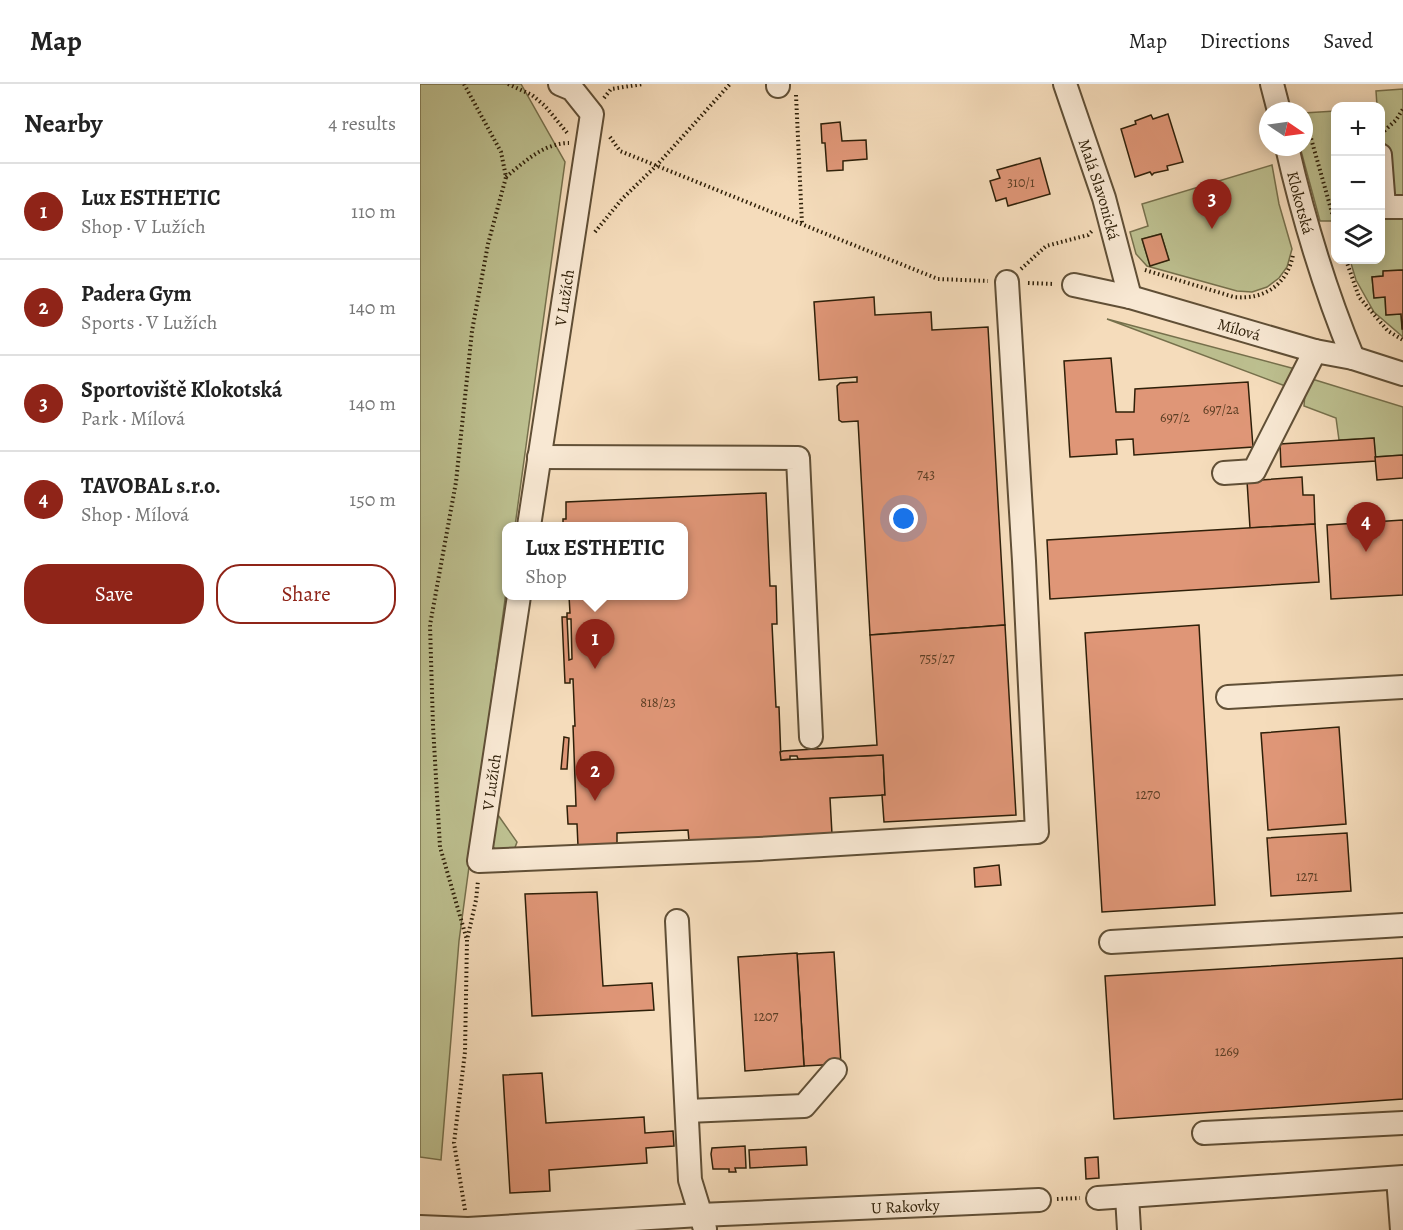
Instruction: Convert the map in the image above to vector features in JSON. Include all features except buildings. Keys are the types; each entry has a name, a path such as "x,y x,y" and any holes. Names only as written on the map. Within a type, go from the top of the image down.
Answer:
{"street":[{"path":"560,84 572,89 592,114"},
{"name":"Malá Slavonická","path":"1065,84 1110,219 1130,297"},
{"path":"1272,84 1277,102"},
{"name":"V Lužích","path":"530,522 592,114"},
{"name":"Klokotská","path":"1289,156 1304,218 1331,305 1353,358"},
{"path":"1380,156 1384,207 1403,207"},
{"path":"479,861 748,849 1036,832 1024,561 1007,282"},
{"name":"Mílová","path":"1074,285 1130,297 1315,351 1353,358 1403,374"},
{"path":"1224,473 1254,471 1315,351"},
{"path":"538,457 798,458 811,737"},
{"name":"V Lužích","path":"479,861 518,600"},
{"path":"1227,697 1403,687"},
{"path":"677,921 690,1180 703,1223"},
{"path":"1112,942 1403,925"},
{"path":"687,1111 804,1106 835,1070"},
{"path":"1204,1133 1403,1123"},
{"path":"1098,1198 1400,1178 1402,1230"},
{"path":"1127,1196 1129,1230"},
{"name":"U Rakovky","path":"420,1227 468,1229 703,1223 1039,1200"}],"path":[{"path":"464,84 501,152 506,177 488,244 472,331 456,482 430,625 440,847 467,940"},
{"path":"592,114 611,89 643,84"},
{"path":"592,236 622,199 657,165 730,84"},
{"path":"784,85 802,224"},
{"path":"1385,130 1403,109"},
{"path":"506,177 537,152 563,143 587,143"},
{"path":"620,151 938,279 1074,285"},
{"path":"1313,152 1331,213"},
{"path":"1007,282 1046,246 1088,235 1110,219"},
{"path":"1142,268 1149,273 1234,297 1247,298 1272,290 1284,279 1291,265 1295,248"},
{"path":"1347,264 1359,297 1388,332 1403,340"},
{"path":"468,1229 454,1143 465,1052 467,940 476,900 479,861"},
{"path":"1039,1200 1098,1198"}],"green space":[{"path":"420,84 521,84 565,162 516,522 502,522 502,600 505,600 459,941 441,1160 420,1157"},
{"path":"1403,89 1403,270 1384,271 1383,276 1372,277 1374,298 1385,297 1386,315 1401,314 1403,337 1374,312 1356,280 1351,264 1385,264 1385,102 1377,102 1376,91"},
{"path":"1331,111 1331,221 1320,221 1302,156 1313,156 1313,112"},
{"path":"1272,165 1279,204 1292,249 1287,267 1279,278 1267,287 1252,292 1237,291 1147,266 1136,254 1130,232 1148,226 1142,204","holes":["1161,234 1169,260 1150,265 1142,239"]},
{"path":"1107,319 1299,370 1288,387"},
{"path":"1312,379 1403,407 1403,455 1375,457 1374,438 1339,440 1336,418 1304,406 1305,393"},
{"path":"498,815 517,842 514,850 499,852 492,846"}],"place":[{"name":"Sportoviště Klokotská","path":"1212,229"},
{"name":"TAVOBAL s.r.o.","path":"1366,552"},
{"name":"Lux ESTHETIC","path":"595,669"},
{"name":"Padera Gym","path":"595,801"}]}
